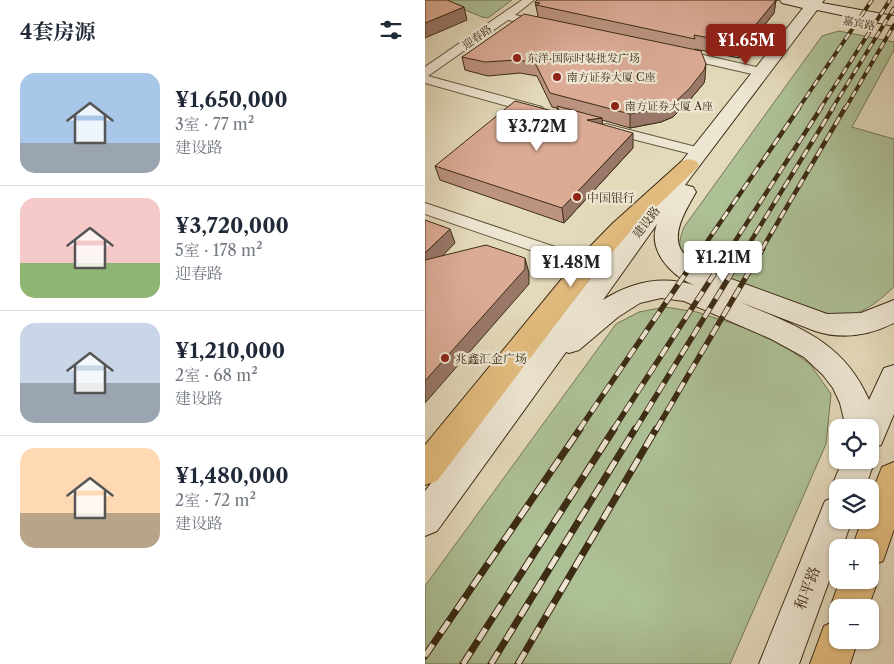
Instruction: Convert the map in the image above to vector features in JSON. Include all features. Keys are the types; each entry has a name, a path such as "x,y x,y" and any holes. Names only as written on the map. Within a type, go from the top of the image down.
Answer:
{"main road":[{"name":"嘉宾路","path":"781,3 800,11 812,7 837,4 894,16"},
{"name":"嘉宾路","path":"837,4 894,21"},
{"name":"嘉宾路","path":"812,7 822,16 894,30"},
{"name":"建设路","path":"425,518 700,151 812,7"},
{"path":"425,470 588,264 620,229 700,151 705,157 672,215 666,230 667,244 677,264 695,275 825,324 846,326 862,324 881,318 894,310"},
{"path":"538,367 620,303 635,295 655,289 678,290 695,295 773,328 801,341 819,353 845,382 855,401 860,419"},
{"path":"876,419 894,377"},
{"path":"873,539 894,478"},
{"name":"和平路","path":"779,664 831,529"},
{"path":"830,664 835,649"}],"street":[{"name":"迎春路","path":"425,73 529,0"},
{"path":"507,16 554,26"},
{"path":"667,51 761,72"},
{"path":"425,54 441,62"},
{"path":"425,79 549,113"},
{"path":"596,125 700,151"},
{"path":"425,208 588,264"}],"green space":[{"path":"441,0 512,0 488,18"},
{"path":"839,31 894,42 894,50 852,127 894,139 894,287 870,307 852,314 817,311 772,297 692,264 680,247 680,239 684,227 822,36"},
{"path":"665,307 697,312 779,342 810,364 831,394 826,444 730,664 425,664 425,586 616,324 639,312"}],"building":[{"path":"425,0 447,0 464,7 425,23"},
{"path":"537,0 776,0 740,44 694,35 695,39 536,5 540,3 535,2"},
{"path":"524,14 701,51 706,64 704,70 689,89 674,103 661,109 630,114 550,93 535,63 517,60 485,62 462,57"},
{"path":"515,101 560,113 557,106 602,118 587,120 633,133 562,208 435,166"},
{"path":"425,220 450,229 425,253"},
{"name":"兆鑫汇金广场","path":"486,245 525,258 525,269 425,381 425,260"}],"railway":[{"path":"798,109 872,0"},
{"path":"820,109 890,0"},
{"path":"832,109 894,8"},
{"path":"845,109 894,25"},
{"path":"702,249 799,108"},
{"path":"730,249 821,108"},
{"path":"746,249 833,108"},
{"path":"762,249 845,108"},
{"path":"579,430 703,248"},
{"path":"613,430 731,248"},
{"path":"635,430 747,248"},
{"path":"656,430 763,248"},
{"path":"425,656 580,429"},
{"path":"463,664 614,429"},
{"path":"491,664 635,429"},
{"path":"518,664 656,429"}],"place":[{"name":"东洋·国际时装批发广场","path":"517,58"},
{"name":"南方证券大厦 C座","path":"557,77"},
{"name":"南方证券大厦 A座","path":"615,106"},
{"name":"中国银行","path":"577,197"},
{"name":"兆鑫汇金广场","path":"445,358"}]}
